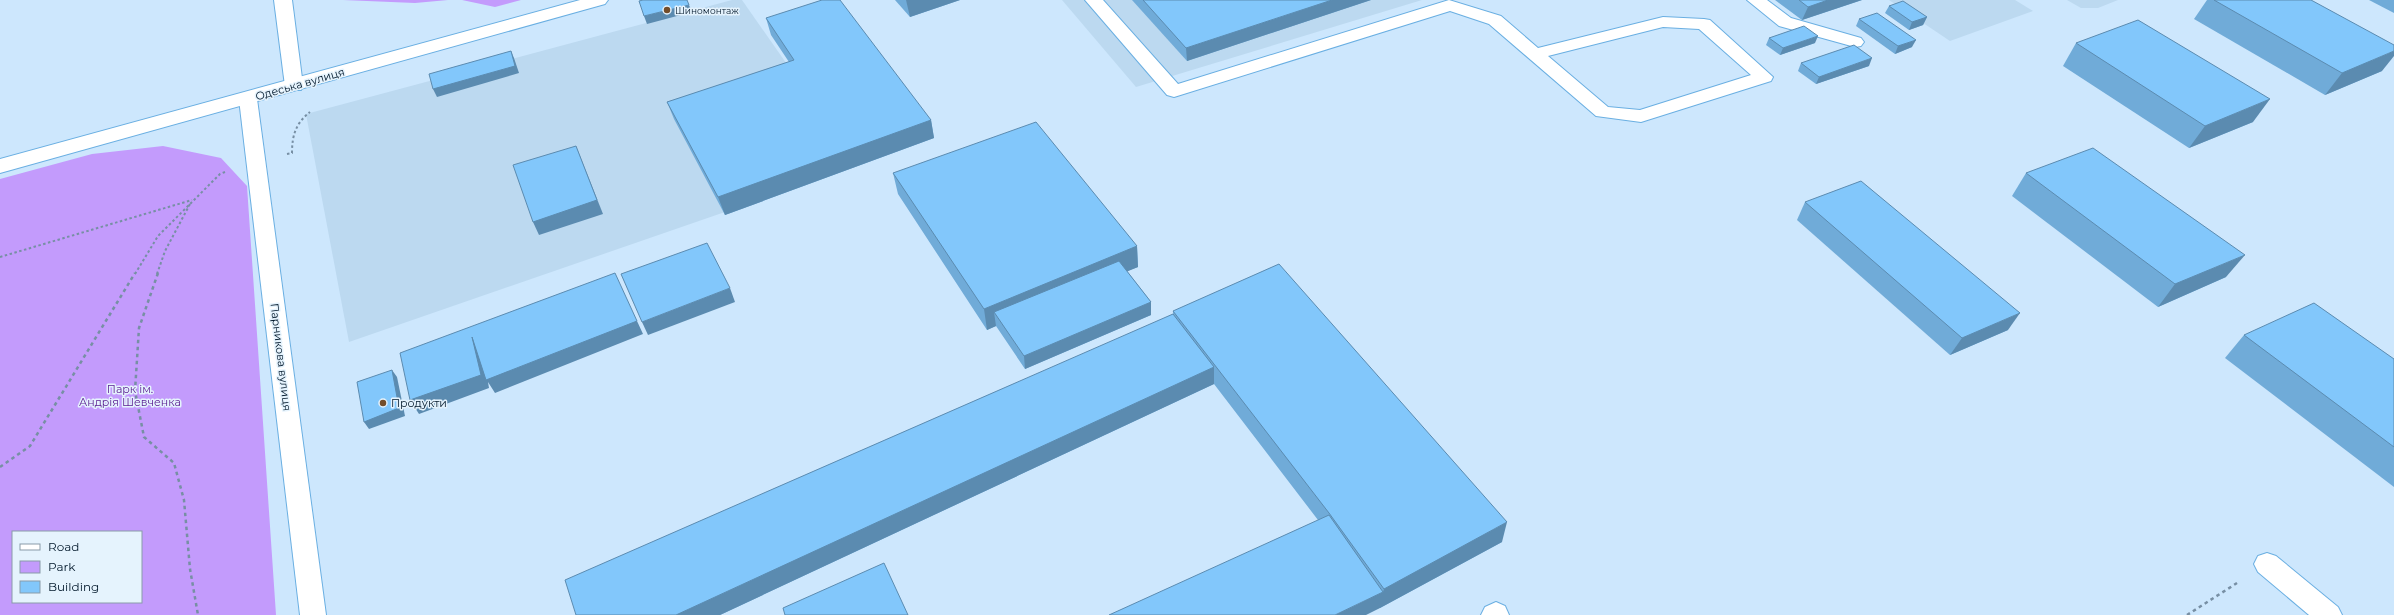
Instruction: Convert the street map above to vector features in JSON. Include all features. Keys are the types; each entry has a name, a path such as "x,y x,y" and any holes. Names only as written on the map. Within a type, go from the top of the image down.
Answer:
{"street":[{"path":"283,0 294,86"},
{"name":"Одеська вулиця","path":"0,166 248,99 599,0"},
{"path":"1094,0 1174,91 1450,5 1496,20 1535,54 1604,112 1641,116 1764,77 1704,24 1663,22 1535,54"},
{"path":"1756,0 1785,22 1855,42"},
{"name":"Парникова вулиця","path":"248,99 313,615"},
{"path":"2267,564 2329,615"}],"path":[{"path":"0,467 30,446 158,236 192,200 220,174 257,162"},
{"path":"0,257 192,200"},
{"path":"192,200 165,251 139,328 135,390 144,437 174,463 184,500 190,569 198,615"},
{"path":"2187,615 2267,564"}],"shaded area":[{"path":"732,0 742,0 858,166 349,342 306,114"},
{"path":"1062,0 1422,0 1136,87"},
{"path":"1889,0 2015,0 2033,11 1950,41"},
{"path":"2067,0 2118,0 2098,8 2081,8"}],"green space":[{"path":"343,0 448,0 415,3"},
{"path":"462,0 521,0 495,7"},
{"name":"Парк ім. Андрія Шевченка","path":"163,146 221,158 247,186 276,615 0,615 0,179 92,154"}],"building":[{"path":"687,0 689,5 644,16 639,1"},
{"path":"822,0 840,0 931,120 718,197 667,102 794,60 766,18"},
{"path":"1143,0 1332,0 1186,48"},
{"path":"1799,0 1828,0 1808,7"},
{"path":"2214,0 2311,0 2394,45 2394,51 2342,73"},
{"path":"1903,1 1927,17 1912,22 1889,6"},
{"path":"1877,13 1916,40 1898,46 1859,19"},
{"path":"2138,20 2270,99 2205,126 2076,43"},
{"path":"1804,26 1818,36 1783,48 1769,38"},
{"path":"1854,45 1872,58 1819,77 1801,63"},
{"path":"511,51 515,66 433,89 429,74"},
{"path":"1036,122 1137,246 984,309 893,173"},
{"path":"576,146 597,200 533,222 513,165"},
{"path":"2093,148 2245,255 2175,284 2026,173"},
{"path":"1861,181 2020,313 1962,338 1805,202"},
{"path":"707,243 730,288 642,322 621,274"},
{"path":"1119,261 1151,302 1024,356 994,312"},
{"path":"1279,264 1507,522 1384,589 1329,513 1173,311"},
{"path":"615,273 637,321 486,380 472,337 481,375 410,400 400,353"},
{"path":"2314,303 2394,359 2394,447 2244,335"},
{"path":"1173,314 1214,367 676,615 576,615 565,580"},
{"name":"Продукти","path":"392,370 399,408 364,422 357,382"},
{"path":"1329,515 1383,592 1335,615 1109,615"},
{"path":"884,563 908,615 785,615 783,608"}],"place":[{"name":"Шиномонтаж","path":"667,10"},
{"name":"Продукти","path":"383,403"}]}
